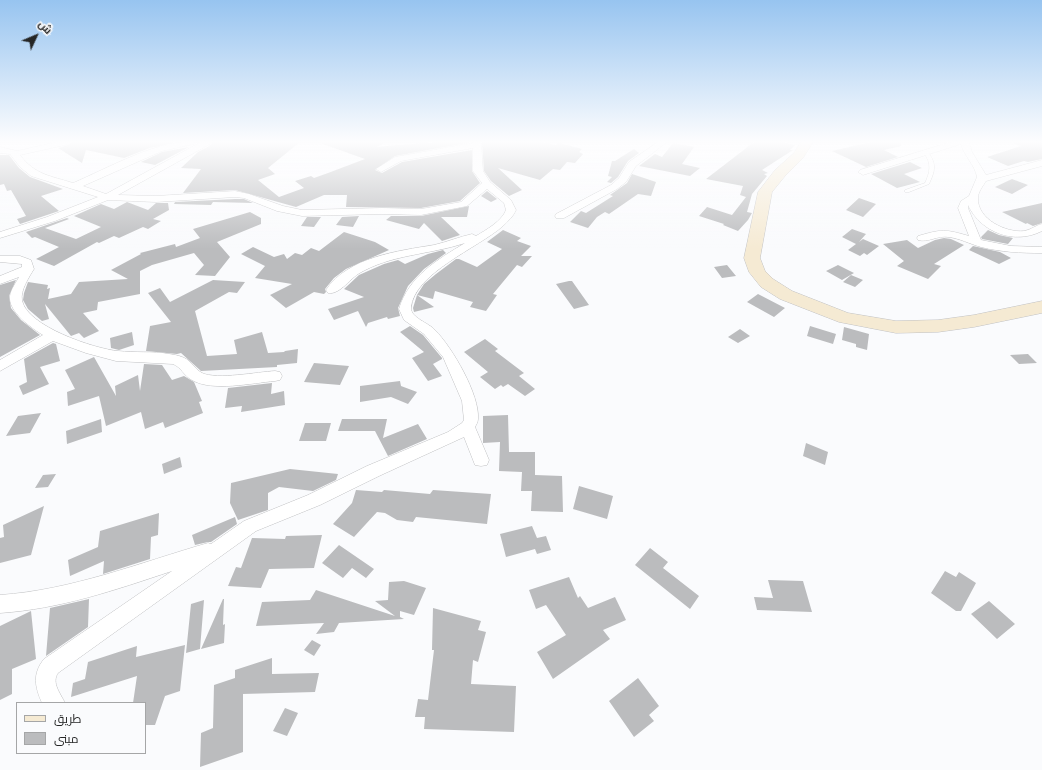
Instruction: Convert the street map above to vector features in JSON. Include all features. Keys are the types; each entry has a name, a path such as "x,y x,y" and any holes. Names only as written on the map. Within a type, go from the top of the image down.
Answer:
{"main road":[{"path":"776,178 765,192 752,258 757,272 767,283 786,296 845,318 896,326 938,326 974,321 1042,307"}],"street":[{"path":"46,178 107,197 156,199 235,194 246,196 281,209 302,213 382,211 421,212 441,210 464,204 487,184"},
{"path":"73,187 94,178"},
{"path":"0,235 51,219 107,197 142,178"},
{"path":"53,702 49,695 45,681 46,672 51,666 250,526 314,500 387,464 453,436 467,427 471,420 469,402 449,356 429,331 408,317 406,312 406,303 416,286 434,268 486,235 509,215 511,208 508,202 487,184 483,178"},
{"path":"560,216 614,187 623,178"},
{"path":"976,241 963,208 964,204 973,197 981,179 985,178"},
{"path":"973,197 974,206 979,216 1000,231 1025,234 1042,227"},
{"path":"332,290 343,278 369,262 386,257 461,242 499,224"},
{"path":"922,238 940,233 958,235 976,241 1011,249 1042,250"},
{"path":"0,259 24,260 27,262 28,270 16,292 15,298 16,304 27,318 53,335 78,347 117,356 174,359 186,364 195,375 200,378 228,379 275,376"},
{"path":"0,280 28,270"},
{"path":"0,366 53,335"},
{"path":"467,427 482,460"},
{"path":"0,604 44,599 94,587 218,548"}],"lane":[{"path":"907,191 927,184 929,178"}],"building":[{"path":"0,178 33,178 63,189 41,196 59,211 20,224 17,219 26,216 11,190 7,191 4,184 0,185"},
{"path":"194,178 264,178 258,180 279,197 304,188 295,181 305,178 477,178 480,183 460,201 421,208 346,207 347,195 324,195 296,207 235,190 183,193"},
{"path":"489,178 509,178 522,190 509,196"},
{"path":"611,178 617,178 611,183 607,182"},
{"path":"630,178 644,178 656,182 651,196 638,194 609,214 605,212 597,217 588,228 570,222 581,211 586,213 613,196 610,195 627,183"},
{"path":"765,178 752,194 747,212 752,213 738,231 723,225 724,224 699,216 707,207 732,215 746,197 740,195 743,186 706,179"},
{"path":"878,178 912,178 920,182 897,188"},
{"path":"1012,179 1028,185 1012,194 995,187"},
{"path":"487,191 497,199 491,202 481,196"},
{"path":"859,198 876,204 863,217 846,210"},
{"path":"244,199 253,203 213,202 211,205 174,204 175,202"},
{"path":"127,202 148,210 156,203 168,203 169,210 153,219 161,221 148,229 143,227 119,238 114,236 99,243 97,242 54,266 36,259 59,247 35,237 32,238 26,232 67,218 69,219 45,228 76,239 101,227 74,216 101,204 114,209"},
{"path":"1042,203 1042,223 1033,226 1002,212"},
{"path":"469,206 467,217 441,217 460,235 442,241 424,223 419,229 386,220 391,216 421,216"},
{"path":"250,212 261,218 261,224 217,242 230,257 215,276 195,275 204,265 194,253 152,265 140,271 140,294 98,302 97,310 83,313 99,331 84,338 79,333 71,336 45,304 49,319 42,321 28,309 23,300 28,282 48,285 47,289 50,288 48,299 71,294 79,282 128,279 111,270 141,254 140,253 175,244 176,247 200,238 193,229"},
{"path":"359,216 353,227 336,225 342,217"},
{"path":"307,217 321,217 314,227 301,226"},
{"path":"852,229 866,234 859,242 863,239 879,246 867,255 864,253 860,256 848,250 856,244 842,237"},
{"path":"503,230 521,238 517,241 531,246 521,256 532,256 522,267 517,265 493,294 497,295 486,311 470,307 473,302 435,291 433,299 417,295 424,284 456,259 477,267 502,249 487,242"},
{"path":"988,230 999,235 1013,238 1008,244 982,239 981,237"},
{"path":"344,232 375,242 389,250 346,269 334,278 325,289 326,292 324,294 314,292 286,308 270,295 292,284 255,278 265,266 241,254 253,247 274,257 284,254 287,259 295,253 302,255 311,248 319,251"},
{"path":"944,238 951,239 964,245 934,264 941,266 928,279 897,266 904,261 883,244 907,240 918,248 935,240"},
{"path":"973,246 1000,252 1011,258 999,264 969,250"},
{"path":"443,250 446,253 424,269 408,286 398,308 400,316 388,319 387,317 368,323 366,327 358,311 334,320 328,309 364,297 344,289 359,275 384,264 398,260 405,264 428,254"},
{"path":"727,265 736,276 722,278 714,267"},
{"path":"838,265 854,273 842,280 826,271"},
{"path":"851,275 863,280 855,287 843,282"},
{"path":"16,280 9,296 11,308 21,320 40,335 0,357 0,285"},
{"path":"213,280 245,282 237,293 229,292 195,311 207,356 237,354 234,340 262,332 268,353 298,349 297,363 277,365 277,367 201,371 181,353 177,354 146,351 150,326 171,322 148,293 160,288 170,302"},
{"path":"572,281 589,305 574,309 556,284"},
{"path":"758,294 785,308 774,317 747,302"},
{"path":"417,295 434,307 414,312 413,308"},
{"path":"410,326 423,335 442,358 433,364 442,376 428,381 412,358 424,352 400,332"},
{"path":"810,326 836,334 833,344 807,336"},
{"path":"844,327 869,334 867,350 856,347 856,344 842,340"},
{"path":"740,329 750,336 738,343 728,337"},
{"path":"132,332 134,345 119,350 111,348 110,338"},
{"path":"485,339 498,349 495,351 524,373 519,376 535,389 525,396 508,384 503,387 501,385 495,389 480,377 488,372 464,352"},
{"path":"53,343 56,344 60,361 40,367 49,384 23,395 19,386 27,382 24,359"},
{"path":"1028,354 1037,363 1019,364 1010,355"},
{"path":"94,357 116,396 115,386 138,375 140,391 144,364 162,365 172,380 184,376 194,382 202,401 199,402 203,413 165,428 163,422 145,429 141,412 106,426 99,396 68,406 67,392 75,389 65,370"},
{"path":"314,363 349,366 340,385 304,382"},
{"path":"400,381 401,386 417,392 408,404 391,397 360,402 360,386"},
{"path":"272,383 271,394 284,391 285,405 241,412 242,406 225,408 228,388"},
{"path":"41,413 30,433 6,436 18,416"},
{"path":"508,415 509,452 535,452 535,475 562,476 563,512 531,511 532,491 521,491 522,472 499,471 500,442 483,443 483,416"},
{"path":"101,419 102,432 67,444 66,431"},
{"path":"342,419 387,419 383,438 418,424 427,439 388,456 375,431 338,431"},
{"path":"305,423 331,423 326,441 299,441"},
{"path":"806,443 828,452 825,465 803,456"},
{"path":"180,457 182,467 164,474 162,464"},
{"path":"290,469 338,474 336,480 313,491 279,487 268,493 268,510 238,520 230,503 231,483"},
{"path":"56,474 48,487 35,488 43,475"},
{"path":"579,486 613,496 607,519 573,509"},
{"path":"356,490 382,492 384,490 430,494 433,490 491,494 487,524 416,517 413,522 397,520 385,513 377,512 354,537 333,524 352,503"},
{"path":"44,506 31,555 0,563 0,538 4,537 3,525"},
{"path":"159,513 158,535 151,537 150,559 103,574 104,561 70,576 68,560 98,547 100,531"},
{"path":"235,517 237,524 211,542 195,545 192,535"},
{"path":"532,526 537,538 546,536 551,550 537,554 535,549 506,557 500,534"},
{"path":"322,535 314,568 269,569 261,588 228,586 236,567 241,568 252,538 285,539 286,536"},
{"path":"339,545 374,569 366,578 352,568 343,578 322,563"},
{"path":"650,548 668,562 663,568 699,596 690,609 635,565"},
{"path":"945,571 956,577 959,572 976,583 961,611 956,611 931,593"},
{"path":"569,577 578,598 580,596 588,608 615,597 626,620 603,630 610,639 553,679 537,652 566,635 546,605 536,609 529,590"},
{"path":"768,580 803,581 812,612 757,610 754,597 773,598"},
{"path":"404,581 426,588 414,615 400,611 400,617 404,619 339,623 334,632 316,634 324,623 256,626 262,602 310,600 316,590 395,616 375,601 388,600 389,582"},
{"path":"89,599 88,627 46,656 50,608"},
{"path":"223,599 223,625 225,624 224,643 201,649"},
{"path":"204,600 200,649 186,653 191,604"},
{"path":"989,601 1015,624 997,639 971,614"},
{"path":"433,608 481,621 478,630 486,632 478,662 473,660 471,684 516,686 514,732 424,729 425,717 415,717 418,699 428,700 434,650 432,650"},
{"path":"31,611 36,659 12,669 12,694 0,700 0,626"},
{"path":"312,640 321,645 314,656 304,650"},
{"path":"185,645 180,691 165,696 155,725 146,725 146,702 133,702 137,676 71,697 73,683 85,679 88,662 137,646 136,657"},
{"path":"272,658 272,674 319,673 315,692 242,694 243,752 200,767 201,733 213,728 214,685 235,678 235,670"},
{"path":"638,678 659,706 649,715 654,721 634,737 609,701"},
{"path":"285,708 298,713 287,736 273,731"}]}
